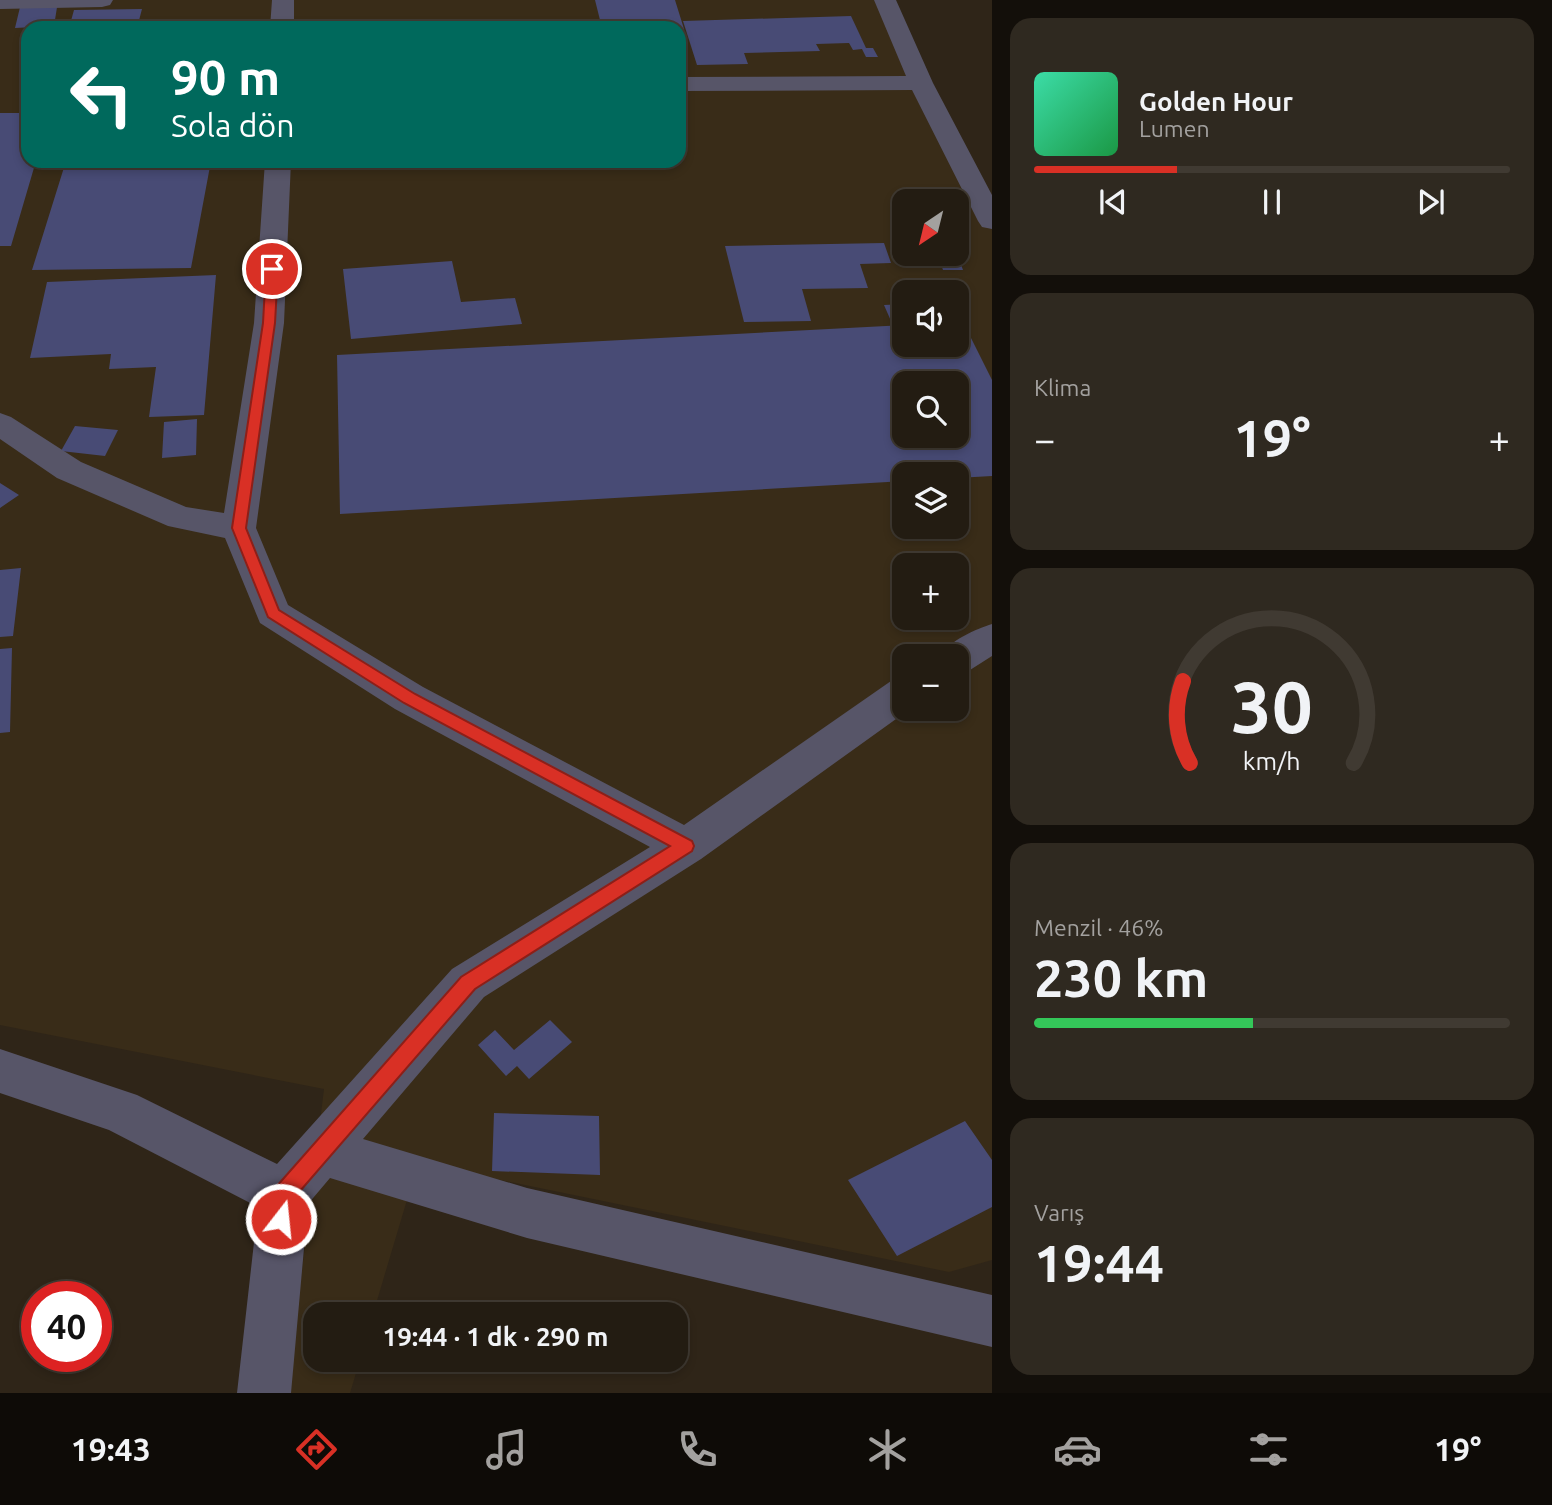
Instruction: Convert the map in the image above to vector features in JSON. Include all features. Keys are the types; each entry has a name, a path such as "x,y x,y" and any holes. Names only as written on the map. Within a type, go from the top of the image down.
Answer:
{"street":[{"path":"0,2 102,0"},
{"path":"282,21 283,0"},
{"path":"885,0 921,83 992,221"},
{"path":"686,84 921,83"},
{"path":"278,168 269,323 239,528 273,613 410,698 685,846"},
{"path":"0,424 69,470 180,519 239,528"},
{"path":"969,652 992,638"},
{"path":"264,1393 284,1194 468,983 685,846 892,701"},
{"path":"0,1071 120,1111 284,1194"},
{"path":"321,1151 527,1213 992,1321"}],"shaded area":[{"path":"0,0 892,0 992,221 992,1260 949,1272 418,1163 377,1302 303,1302 303,1372 356,1372 350,1393 287,1393 324,1089 0,1025"}],"building":[{"path":"595,0 675,0 682,21 600,21"},
{"path":"58,1 55,21 21,21 21,28 15,28 21,3"},
{"path":"142,9 139,21 71,21 74,10"},
{"path":"851,16 866,48 873,48 878,57 866,57 862,49 853,50 849,43 816,44 820,51 744,53 748,64 697,65 686,30 686,21 683,21"},
{"path":"0,113 21,113 21,168 34,168 11,246 0,246"},
{"path":"64,168 210,168 191,268 32,270"},
{"path":"884,243 891,263 860,264 868,288 802,289 811,321 744,322 725,246"},
{"path":"452,261 461,302 515,298 522,324 351,339 343,269"},
{"path":"942,266 962,266 963,270 943,270"},
{"path":"216,275 204,415 149,417 156,367 109,369 111,354 30,358 47,282"},
{"path":"884,305 892,305 892,321 891,321"},
{"path":"892,326 892,357 969,357 969,334 992,380 992,476 969,477 969,462 892,462 892,482 340,514 337,355"},
{"path":"197,419 196,455 162,458 164,422"},
{"path":"75,426 118,430 105,456 61,451"},
{"path":"0,483 19,495 0,508"},
{"path":"21,568 13,636 0,637 0,570"},
{"path":"12,648 10,732 0,733 0,649"},
{"path":"550,1020 572,1042 529,1079 517,1066 506,1076 478,1045 495,1030 514,1050"},
{"path":"494,1113 599,1116 600,1175 492,1171"},
{"path":"965,1121 992,1160 992,1207 897,1256 848,1180"}],"route":[{"path":"272,269 269,323 239,528 273,613 410,698 685,846 468,983 284,1194 281,1219"}]}
